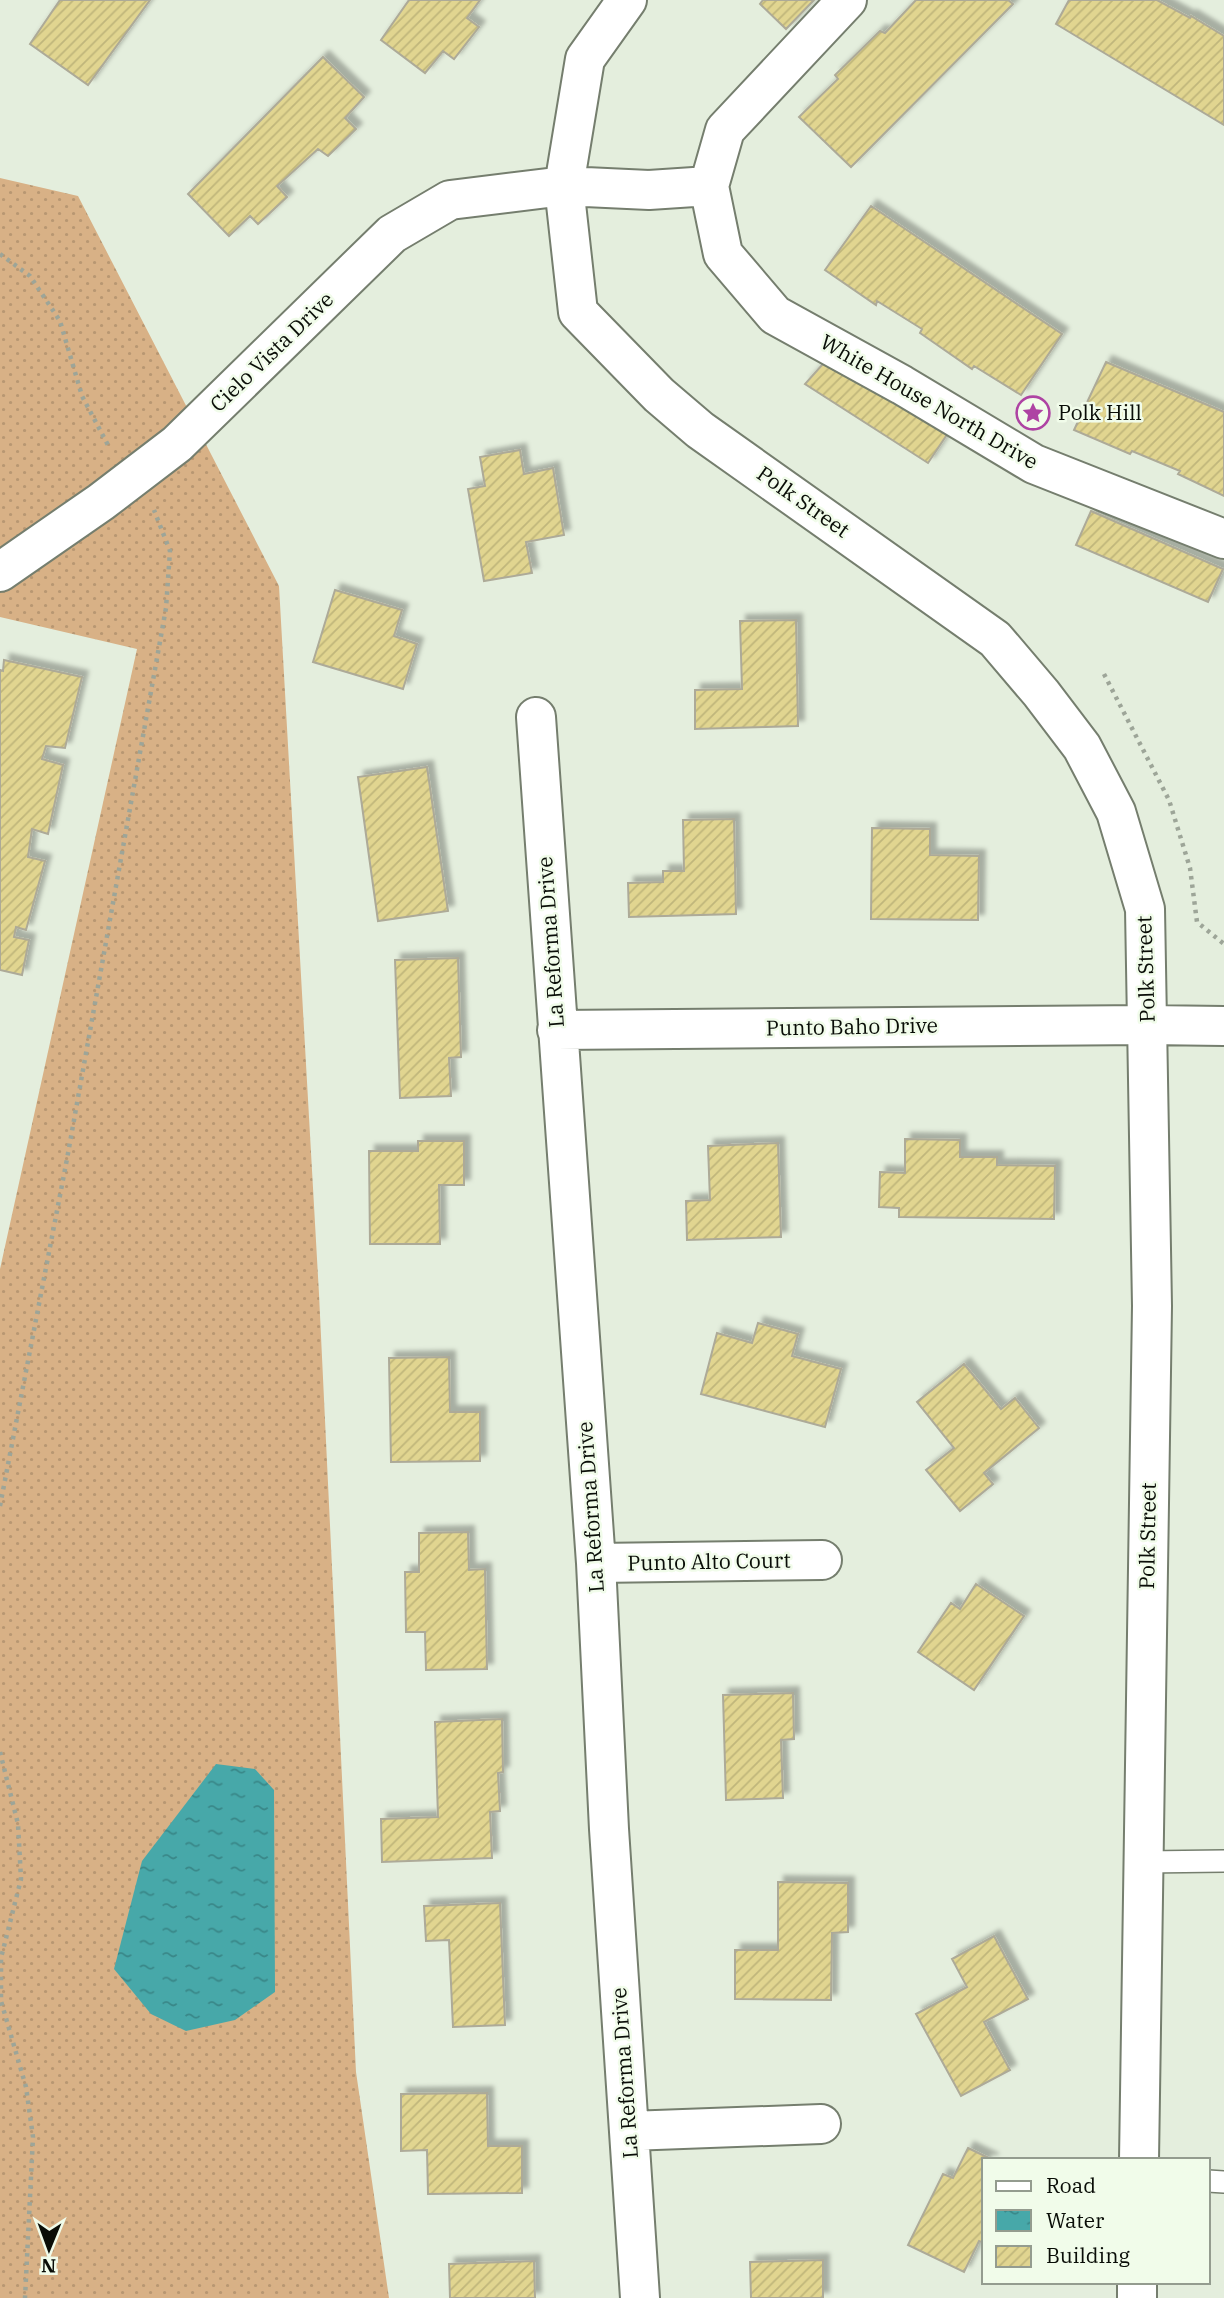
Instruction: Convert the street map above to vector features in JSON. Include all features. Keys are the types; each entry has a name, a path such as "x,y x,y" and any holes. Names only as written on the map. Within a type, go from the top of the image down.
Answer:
{"street":[{"name":"Polk Street","path":"626,0 585,59 565,186 578,312 659,395 700,430 995,639 1082,747 1116,812 1144,909 1152,1306 1139,2158"},
{"path":"709,186 725,130 847,0"},
{"name":"Cielo Vista Drive","path":"0,572 128,482 187,435 392,234 450,200 565,186 649,190 709,186"},
{"name":"White House North Drive","path":"709,186 723,254 775,314 902,385 1034,464 1224,540"},
{"name":"La Reforma Drive","path":"536,717 596,1563 609,1829 640,2298"},
{"name":"Punto Baho Drive","path":"557,1030 1224,1026"},
{"name":"Punto Alto Court","path":"596,1563 822,1560"},
{"path":"629,2131 821,2124"}],"lane":[{"path":"1144,1862 1224,1861"}],"path":[{"path":"0,254 30,276 60,321 82,396 128,482 153,509 170,551 166,608 67,1159 0,1506"},
{"path":"1104,674 1169,800 1190,868 1197,922 1224,944"},
{"path":"0,1752 18,1824 21,1879 1,1958 1,2001 26,2087 33,2137 25,2298"}],"shaded area":[{"path":"0,178 78,196 279,586 319,1294 356,2072 389,2298 0,2298 0,1269 137,649 0,617"}],"water":[{"path":"216,1764 255,1769 274,1790 275,1992 235,2020 186,2031 151,2014 114,1969 142,1861"}],"building":[{"path":"60,0 150,0 88,85 30,44"},
{"path":"409,0 480,0 467,18 479,27 454,59 443,51 425,73 381,40"},
{"path":"763,0 814,0 786,29 760,4"},
{"path":"916,0 1008,0 1013,4 851,167 799,117 838,79 835,75 880,31 885,33"},
{"path":"1069,0 1157,0 1224,36 1224,125 1056,24"},
{"path":"323,57 364,97 345,118 356,129 328,156 318,149 277,186 287,197 258,224 250,216 229,236 188,194"},
{"path":"871,206 1062,334 1021,395 974,366 972,369 920,333 922,329 877,301 876,305 825,270"},
{"path":"830,356 948,433 928,463 805,384"},
{"path":"1106,362 1224,412 1224,496 1178,474 1180,471 1132,451 1130,454 1074,430"},
{"path":"520,450 524,474 553,468 564,535 526,542 532,573 484,581 468,489 485,486 480,457"},
{"path":"1091,511 1223,569 1208,602 1076,545"},
{"path":"335,590 402,610 394,636 417,644 403,689 313,662"},
{"path":"796,620 798,726 695,729 695,690 742,689 740,621"},
{"path":"4,660 82,677 65,748 46,746 42,759 63,765 48,834 32,829 28,857 45,861 26,930 16,927 14,937 29,940 22,975 0,970 0,670 3,671"},
{"path":"427,767 448,911 378,921 358,777"},
{"path":"734,819 736,914 629,917 628,883 663,882 663,871 684,871 683,820"},
{"path":"872,828 930,829 930,855 979,856 978,920 871,919"},
{"path":"458,958 461,1057 449,1058 451,1096 400,1098 395,960"},
{"path":"905,1139 960,1140 960,1157 997,1157 997,1165 1055,1166 1054,1219 899,1217 899,1208 879,1207 880,1172 905,1173"},
{"path":"418,1141 464,1141 464,1185 439,1185 440,1244 370,1244 369,1151 418,1151"},
{"path":"778,1143 781,1237 687,1240 686,1201 710,1200 708,1146"},
{"path":"758,1323 798,1334 792,1356 841,1369 825,1427 701,1394 717,1333 752,1343"},
{"path":"449,1357 450,1412 480,1412 480,1461 391,1462 389,1358"},
{"path":"964,1364 1001,1409 1015,1398 1039,1428 984,1473 993,1484 960,1511 926,1470 954,1448 917,1402"},
{"path":"468,1532 469,1570 485,1569 487,1669 426,1670 425,1632 406,1632 405,1572 419,1572 419,1533"},
{"path":"976,1584 1024,1616 974,1690 918,1652 951,1603 960,1609"},
{"path":"793,1693 794,1739 781,1740 783,1798 726,1800 723,1695"},
{"path":"502,1719 503,1772 498,1773 500,1811 490,1812 492,1858 382,1862 381,1819 438,1817 435,1722"},
{"path":"778,1882 848,1883 848,1932 832,1933 831,2000 735,1999 735,1950 778,1950"},
{"path":"500,1903 505,2025 453,2027 449,1940 426,1941 424,1906"},
{"path":"994,1936 1028,1999 984,2022 1010,2070 961,2096 916,2014 967,1987 952,1959"},
{"path":"487,2093 488,2146 522,2146 522,2193 428,2194 427,2150 401,2151 401,2094"},
{"path":"968,2148 989,2158 982,2158 982,2242 979,2241 964,2272 908,2245 943,2174 953,2178"},
{"path":"823,2260 823,2298 751,2298 750,2262"},
{"path":"534,2261 535,2298 450,2298 449,2264"}],"place":[{"name":"Polk Hill","path":"1033,413"}]}
